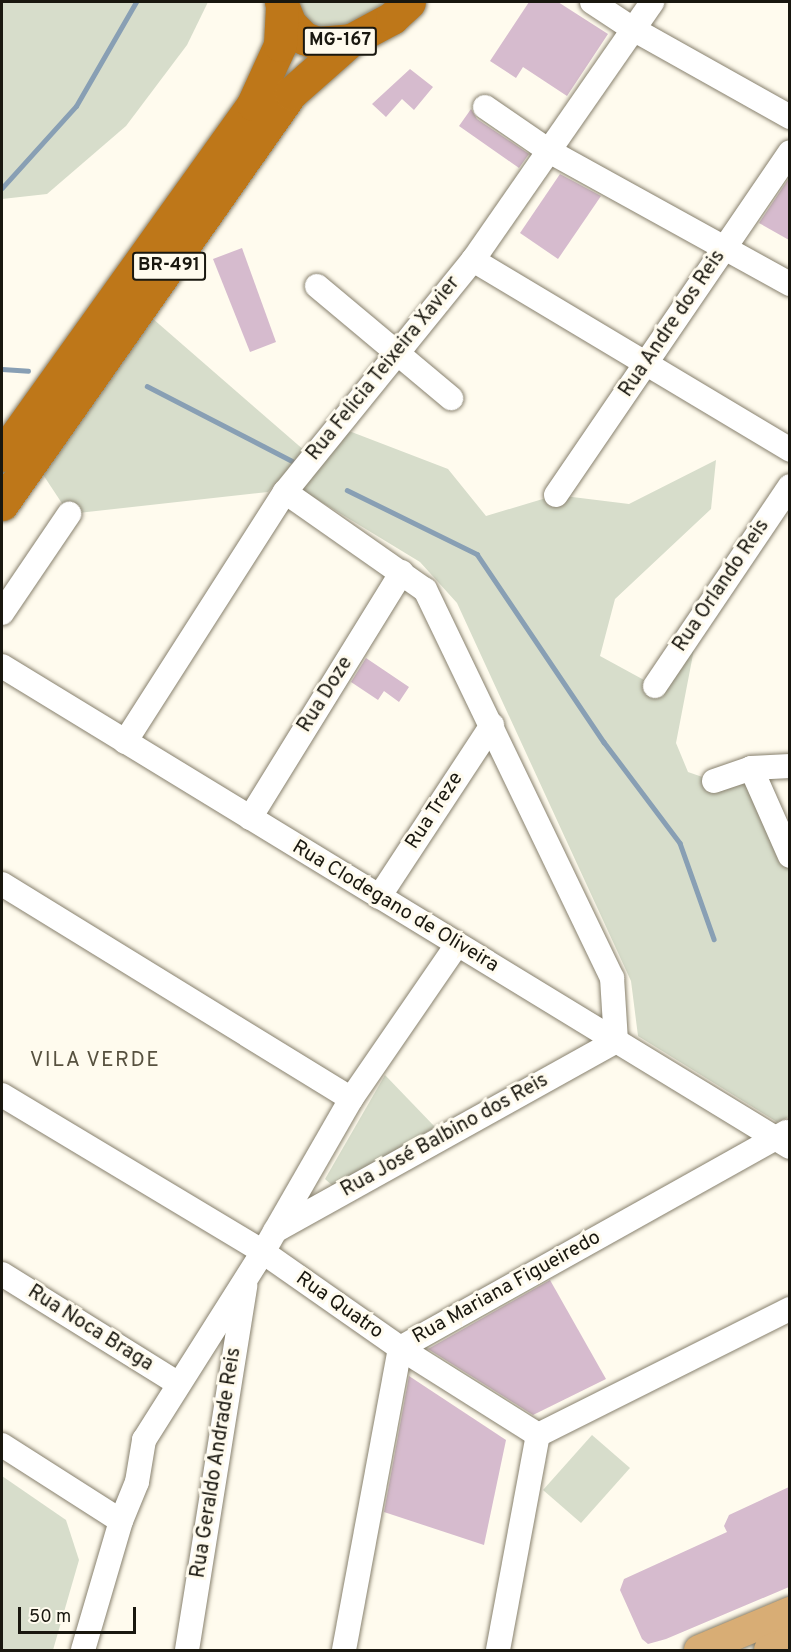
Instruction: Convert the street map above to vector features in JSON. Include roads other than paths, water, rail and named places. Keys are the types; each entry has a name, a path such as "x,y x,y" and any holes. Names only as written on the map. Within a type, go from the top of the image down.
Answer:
{"highway":[{"name":"MG-167","path":"282,4 290,24 304,38 318,43 351,40 400,10"},
{"name":"BR-491","path":"2,454 253,104 280,45 282,4"},
{"name":"BR-491","path":"2,504 291,93 351,40"}],"main road":[{"path":"400,10 426,2"},
{"path":"699,1650 789,1612"},
{"path":"769,1650 789,1641"}],"street":[{"path":"592,2 633,29 789,117"},
{"name":"Rua Felicia Teixeira Xavier","path":"125,742 285,492 473,260 652,2"},
{"path":"485,107 549,151 789,284"},
{"name":"Rua Andre dos Reis","path":"556,495 789,152"},
{"path":"473,260 789,450"},
{"path":"317,286 451,398"},
{"name":"Rua Orlando Reis","path":"655,686 789,490"},
{"path":"285,492 425,590 612,978 616,1041"},
{"path":"2,613 69,514"},
{"name":"Rua Doze","path":"250,818 402,572"},
{"name":"Rua Clodegano de Oliveira","path":"2,666 457,945 784,1139"},
{"name":"Rua Treze","path":"379,897 492,725"},
{"path":"714,781 751,768 789,766"},
{"path":"751,768 789,856"},
{"path":"2,884 351,1099"},
{"path":"83,1650 121,1521 137,1482 144,1440 263,1252 351,1099 457,945"},
{"name":"Rua José Balbino dos Reis","path":"275,1231 616,1041"},
{"name":"Rua Quatro","path":"2,1095 263,1252 400,1348 538,1435"},
{"name":"Rua Mariana Figueiredo","path":"344,1650 400,1348 784,1139"},
{"name":"Rua Noca Braga","path":"2,1274 179,1384"},
{"name":"Rua Geraldo Andrade Reis","path":"187,1650 246,1276"},
{"path":"498,1650 538,1435 789,1309"},
{"path":"2,1445 121,1521"}],"waterway":[{"path":"2,188 76,106 136,2"},
{"path":"2,369 28,371"},
{"path":"147,386 292,461"},
{"path":"347,490 477,554 604,742 680,843 714,939"}],"district":[{"name":"VILA VERDE","path":"95,1061"}]}
